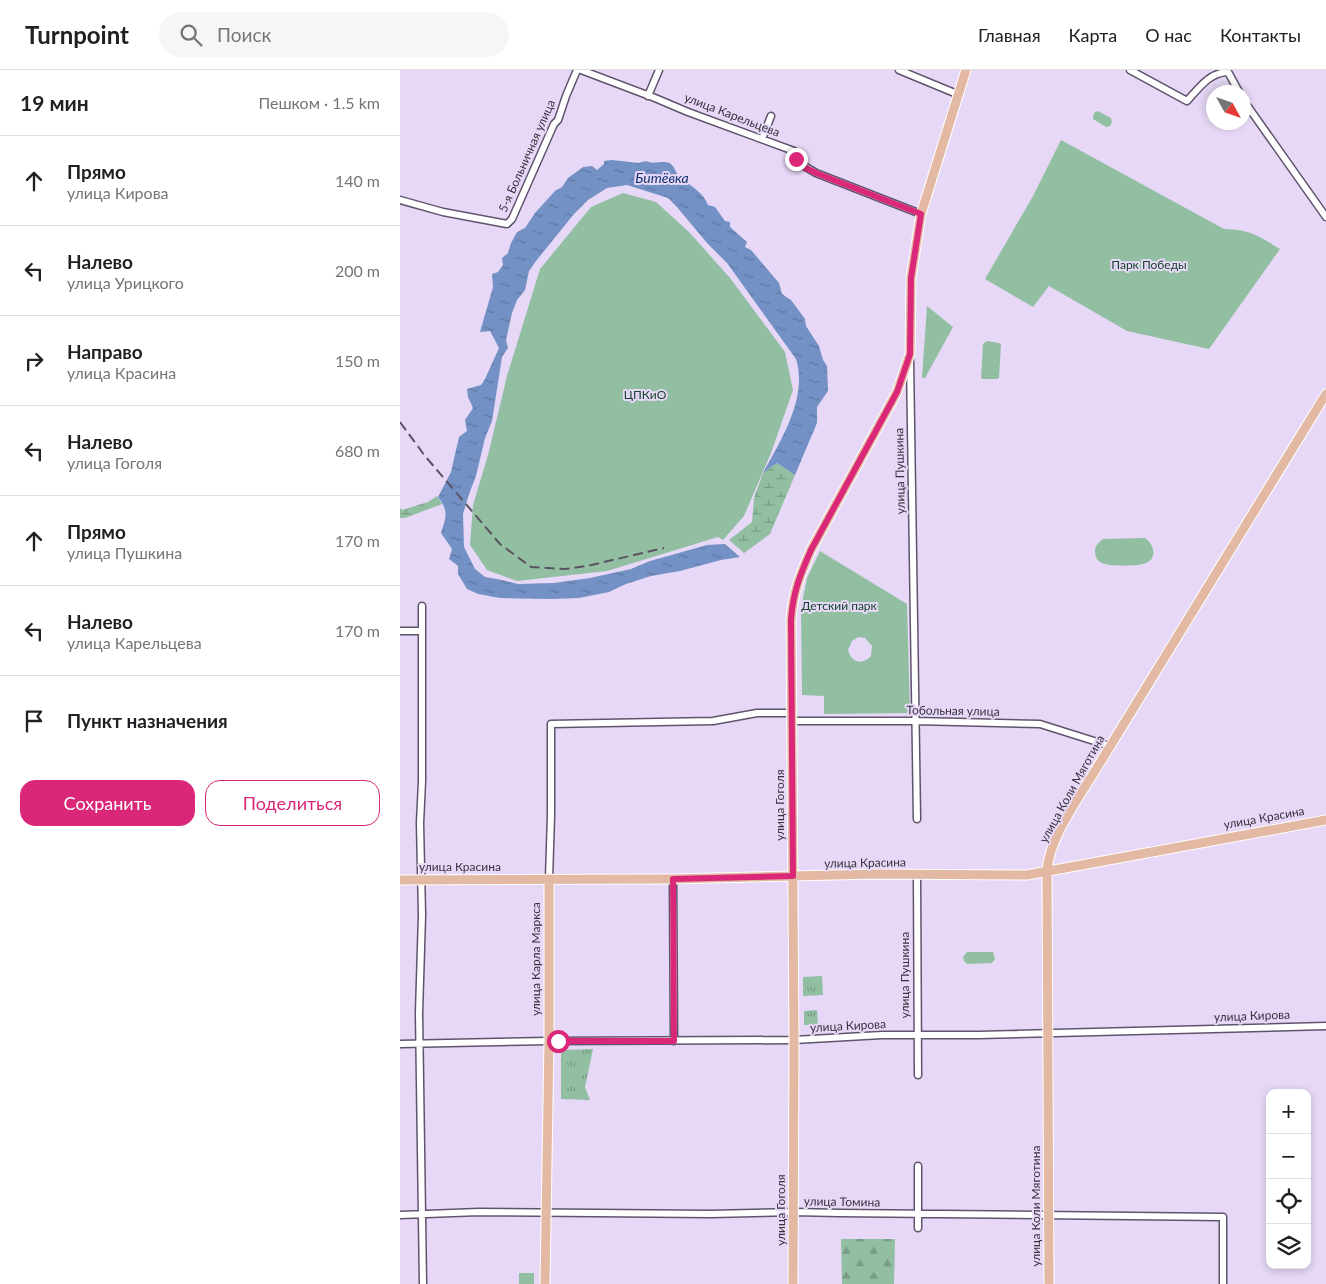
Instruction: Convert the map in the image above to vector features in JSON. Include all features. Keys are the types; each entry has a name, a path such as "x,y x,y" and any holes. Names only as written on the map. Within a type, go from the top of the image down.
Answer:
{"main road":[{"name":"улица Пушкина","path":"910,354 911,278 921,214 966,70"},
{"name":"улица Гоголя","path":"793,1284 794,1040 791,620 793,598 799,577 811,550 897,392 910,354"},
{"name":"улица Коли Мяготина","path":"1049,1284 1047,872 1050,855 1055,841 1110,746 1326,394"},
{"name":"улица Красина","path":"400,880 673,879 917,874 1026,875 1326,820"},
{"name":"улица Карла Маркса","path":"545,1284 549,1041 549,879"}],"street":[{"name":"улица Карельцева","path":"579,70 794,151 799,163 816,173 921,214"},
{"name":"5-я Больничная улица","path":"400,200 443,212 507,224 512,219 579,70"},
{"path":"648,96 659,70"},
{"path":"899,70 957,94"},
{"path":"1130,70 1187,101 1209,78 1218,72 1227,71 1235,85"},
{"path":"1251,111 1326,217"},
{"path":"762,139 771,116"},
{"name":"улица Пушкина","path":"910,354 917,820"},
{"path":"422,606 420,1044 423,1284"},
{"path":"400,631 421,631"},
{"name":"Тобольная улица","path":"550,724 713,720 757,713 792,717 1040,724 1110,746"},
{"name":"улица Карла Маркса","path":"549,879 551,815 550,724"},
{"name":"улица Пушкина","path":"917,874 918,1075"},
{"path":"673,879 674,1041"},
{"name":"улица Кирова","path":"400,1044 794,1040 918,1035 1326,1026"},
{"path":"918,1166 918,1228"},
{"name":"улица Томина","path":"400,1214 546,1212 711,1214 794,1212 1223,1217 1223,1284"}],"green space":[{"path":"1098,111 1111,118 1110,126 1106,127 1093,119 1095,112"},
{"name":"Парк Победы","path":"1061,140 1224,229 1254,234 1280,249 1209,349 1127,331 1049,286 1033,307 985,279 1033,196"},
{"name":"ЦПКиО","path":"623,193 656,202 689,232 730,278 785,352 793,390 771,453 744,516 723,540 718,537 607,571 517,581 487,570 470,545 473,505 488,455 507,376 540,269 591,207"},
{"path":"927,306 953,327 925,378 922,378"},
{"path":"987,341 1001,344 999,378 997,379 982,379 981,377 983,344"},
{"path":"777,463 795,475 770,534 744,553 729,540 752,522 754,498 763,473"},
{"path":"437,496 442,504 405,518 400,518 400,508 402,510 428,502"},
{"path":"1145,538 1153,549 1153,556 1151,560 1143,564 1108,565 1100,562 1096,556 1096,546 1103,539"},
{"name":"Детский парк","path":"820,551 907,604 910,713 824,714 824,696 802,695 801,608 807,578","holes":["858,637 865,638 872,646 871,656 861,662 854,660 848,650 852,641"]},
{"path":"967,952 993,952 995,959 992,963 967,964 963,957"},
{"path":"822,976 823,995 803,996 803,977"},
{"path":"817,1010 818,1025 804,1025 804,1011"},
{"path":"593,1049 585,1087 590,1100 561,1099 561,1050"},
{"path":"841,1239 895,1239 894,1284 842,1284"},
{"path":"519,1273 534,1273 534,1284 519,1284"}],"water":[{"name":"Битёвка","path":"604,161 671,164 678,175 703,196 708,205 715,207 725,221 730,222 730,227 747,242 745,247 751,250 779,283 782,294 791,300 805,319 806,326 819,346 827,366 828,391 817,407 817,423 795,475 777,463 763,473 785,433 796,404 799,374 796,359 727,263 668,198 627,185 607,188 588,200 574,214 536,261 529,271 525,290 517,300 506,340 508,348 502,357 492,421 485,438 476,476 463,514 464,547 475,569 485,577 518,584 554,583 590,578 631,569 650,561 707,545 725,544 740,557 651,576 609,592 579,598 500,598 478,594 467,589 458,574 458,566 449,559 452,549 441,533 446,514 444,506 438,497 451,472 459,437 467,431 465,420 473,408 467,389 481,385 499,348 490,331 480,332 493,287 492,274 498,272 503,265 502,258 508,253 517,232 525,228 535,213 555,191 562,187 568,178 583,167 592,166 597,170 604,164"}],"railway":[{"path":"400,422 425,456 500,544 531,567 565,569 587,566 664,548"}],"route":[{"path":"558,1041 674,1041 673,879 793,876 791,620 793,598 799,577 811,550 897,392 910,354 911,278 921,214 816,173 802,166 796,159"}]}
